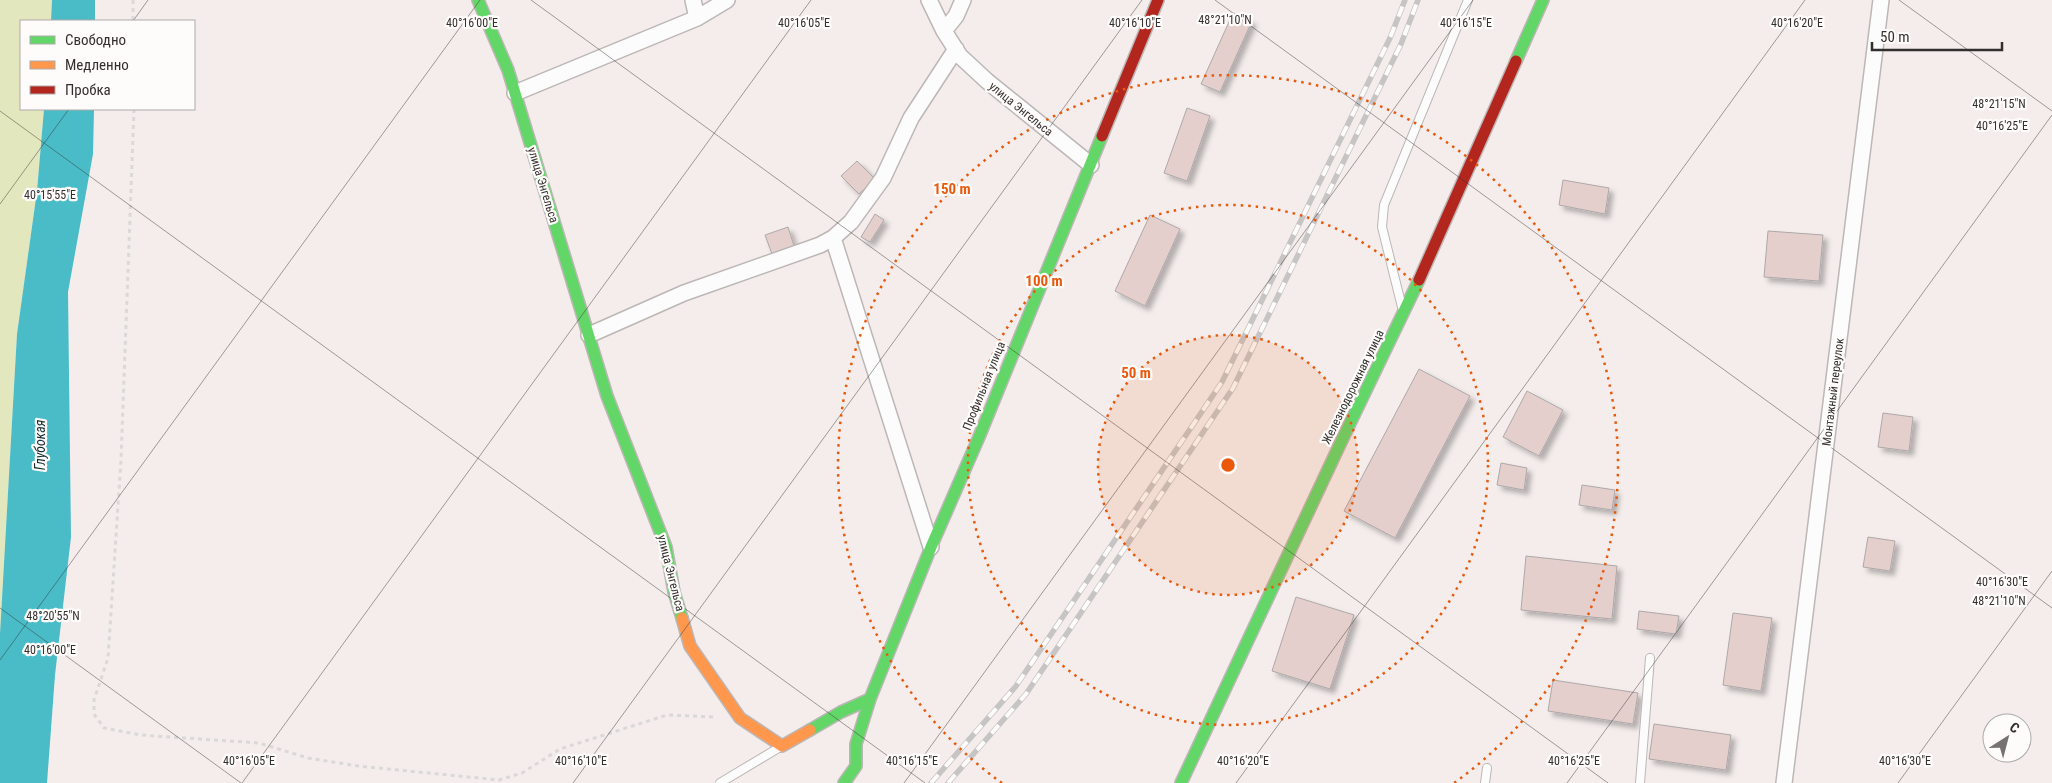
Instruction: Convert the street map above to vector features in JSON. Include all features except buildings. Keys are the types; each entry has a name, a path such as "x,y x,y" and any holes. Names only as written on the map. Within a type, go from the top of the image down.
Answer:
{"street":[{"name":"улица Энгельса","path":"478,0 508,70 607,396 666,547 674,592 690,646 740,718 782,746"},
{"path":"693,0 697,18"},
{"path":"515,93 697,18 727,0"},
{"name":"улица Энгельса","path":"929,0 944,31 960,56 987,81 1092,165"},
{"path":"944,31 956,16 963,0"},
{"name":"Профильная улица","path":"856,766 856,744 870,699 931,547 1092,165 1158,0"},
{"name":"Железнодорожная улица","path":"1181,783 1336,451 1404,315 1543,0"},
{"name":"Монтажный переулок","path":"1784,783 1881,0"},
{"path":"589,335 684,293 820,245 833,238 851,222 883,178 912,118 956,49"},
{"path":"833,238 931,547"},
{"path":"782,746 841,712 870,699"},
{"path":"844,783 856,766"},
{"path":"856,766 862,783"}],"lane":[{"path":"1404,315 1382,228 1384,204 1468,0"},
{"path":"1640,783 1650,658"},
{"path":"720,783 782,746"},
{"path":"1485,783 1487,768"}],"path":[{"path":"133,0 133,20"},
{"path":"134,110 121,460 108,658 94,700 94,714 104,728 142,735 259,743 308,758 358,766 499,780 522,773 560,749 667,715 740,718"}],"green space":[{"path":"0,0 52,0 51,20 20,20 20,110 44,110 37,191 17,334 0,634"}],"water":[{"path":"52,0 95,0 95,20 51,20"},
{"name":"Глубокая","path":"44,110 94,110 93,154 68,292 71,537 55,675 47,783 0,783 0,634 17,334 37,191"}],"railway":[{"path":"931,783 1016,686 1222,382 1390,38 1405,0"},
{"path":"948,783 1026,694 1233,388 1401,44 1418,0"}],"traffic: fast":[{"path":"478,0 508,70 607,396 666,547 674,592 682,618"},
{"path":"1516,61 1543,0"},
{"path":"844,783 856,766 856,744 870,699 931,547 979,437 1102,136"},
{"path":"1181,783 1419,280"},
{"path":"810,730 841,712 870,699"}],"traffic: slow":[{"path":"682,618 690,646 740,718 782,746 810,730"}],"traffic: jam":[{"path":"1102,136 1158,0"},
{"path":"1419,280 1516,61"}]}
